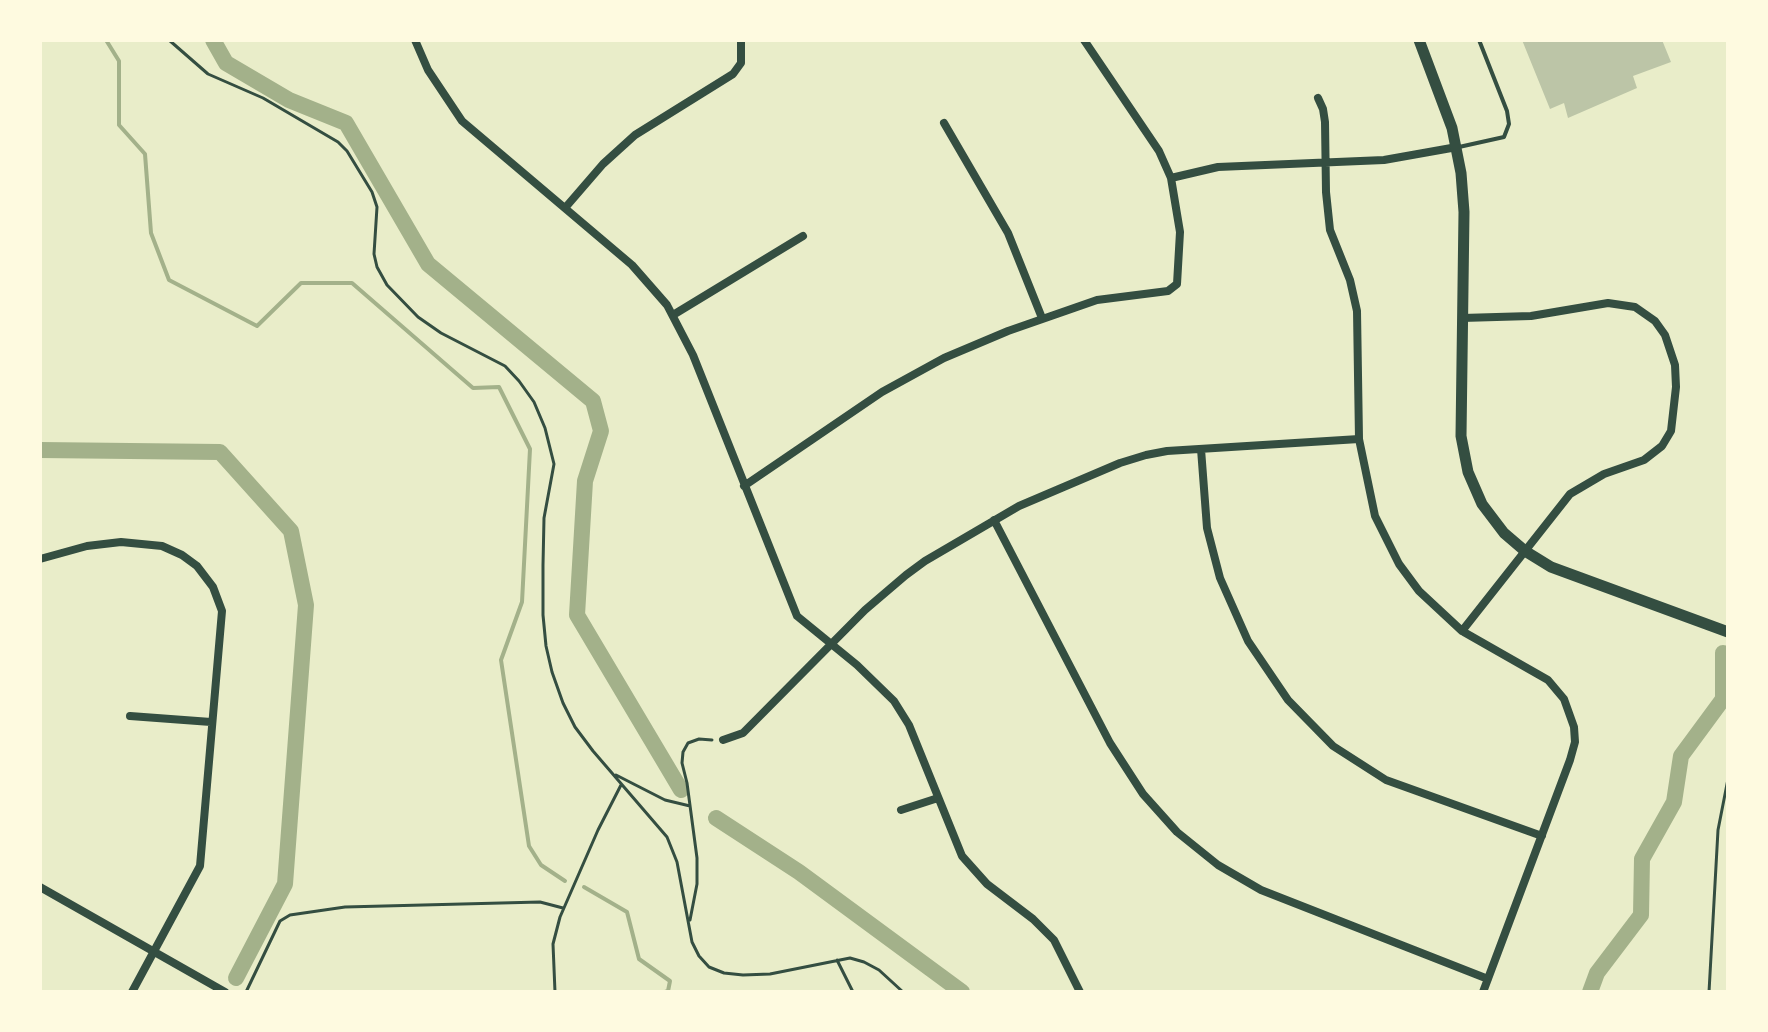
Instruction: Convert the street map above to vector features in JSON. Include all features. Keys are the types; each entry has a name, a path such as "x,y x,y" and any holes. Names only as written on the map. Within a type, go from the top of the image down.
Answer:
{"street":[{"path":"415,40 428,70 462,121 632,265 673,315 693,355 797,616 884,690 904,715 962,856 987,884 1033,919 1054,940 1080,992"},
{"path":"565,208 619,148 657,120 733,74 741,63 741,40"},
{"path":"744,486 882,392 944,358 1042,318 1097,300 1174,288 1179,278 1180,232 1171,178 1159,151 1084,40"},
{"path":"1419,40 1457,147 1464,212 1461,427 1468,472 1482,504 1504,533 1551,567 1728,632"},
{"path":"1318,98 1325,122 1330,230 1350,280 1357,311 1359,439 1375,516 1399,564 1419,591 1462,631 1537,673 1556,688 1571,713 1575,742 1483,992"},
{"path":"944,123 1008,233 1042,318"},
{"path":"1171,178 1230,166 1384,160 1457,147"},
{"path":"673,315 803,236"},
{"path":"1462,318 1531,316 1608,303 1627,305 1655,321 1670,345 1675,365 1675,410 1671,431 1662,446 1644,460 1604,474 1570,494 1462,631"},
{"path":"723,740 743,733 906,575 994,520 1120,463 1167,451 1359,439"},
{"path":"1201,449 1207,528 1220,578 1248,641 1288,700 1333,746 1386,780 1542,836"},
{"path":"994,520 1118,757 1143,794 1177,832 1218,865 1261,890 1488,979"},
{"path":"40,559 87,546 121,542 151,543 173,550 197,566 213,587 222,611 200,866 132,992"},
{"path":"130,716 211,722"},
{"path":"901,810 938,798"},
{"path":"40,887 225,992"}],"lane":[{"path":"1457,147 1504,137 1509,124 1507,111 1479,40"}],"path":[{"path":"169,40 208,74 263,98 338,142 372,192 377,207 374,254 387,285 418,317 441,333 505,366 534,402 545,428 554,464 544,518 543,615 546,646 563,703 575,727 667,837 677,862 692,942 699,956 709,967 724,973 770,974 850,958 879,970 903,992"},
{"path":"689,923 697,884 697,858 682,763 683,752 688,743 699,739 723,740"},
{"path":"613,774 665,800 691,807"},
{"path":"1709,992 1718,830 1728,779"},
{"path":"555,992 553,944 563,908 621,785"},
{"path":"246,992 280,921 290,915 375,906 540,902 563,908"},
{"path":"837,960 853,992"}],"building":[{"path":"1522,40 1662,40 1671,62 1633,76 1637,88 1568,118 1564,103 1550,109"}],"waterway":[{"path":"106,40 119,61 119,125 145,154 151,233 169,280 257,326 301,283 352,283 473,388 499,387 530,449 522,602 501,660 529,846 541,865 565,881"},
{"path":"213,40 226,63 289,100 346,123 428,264 593,401 601,431 585,481 577,615 681,790"},
{"path":"40,450 220,452 291,531 306,605 285,884 236,978"},
{"path":"1590,992 1597,973 1641,915 1642,859 1674,802 1681,756 1723,699 1723,653"},
{"path":"716,818 799,872 962,992"},
{"path":"584,887 627,912 639,959 670,981 665,992"}]}
